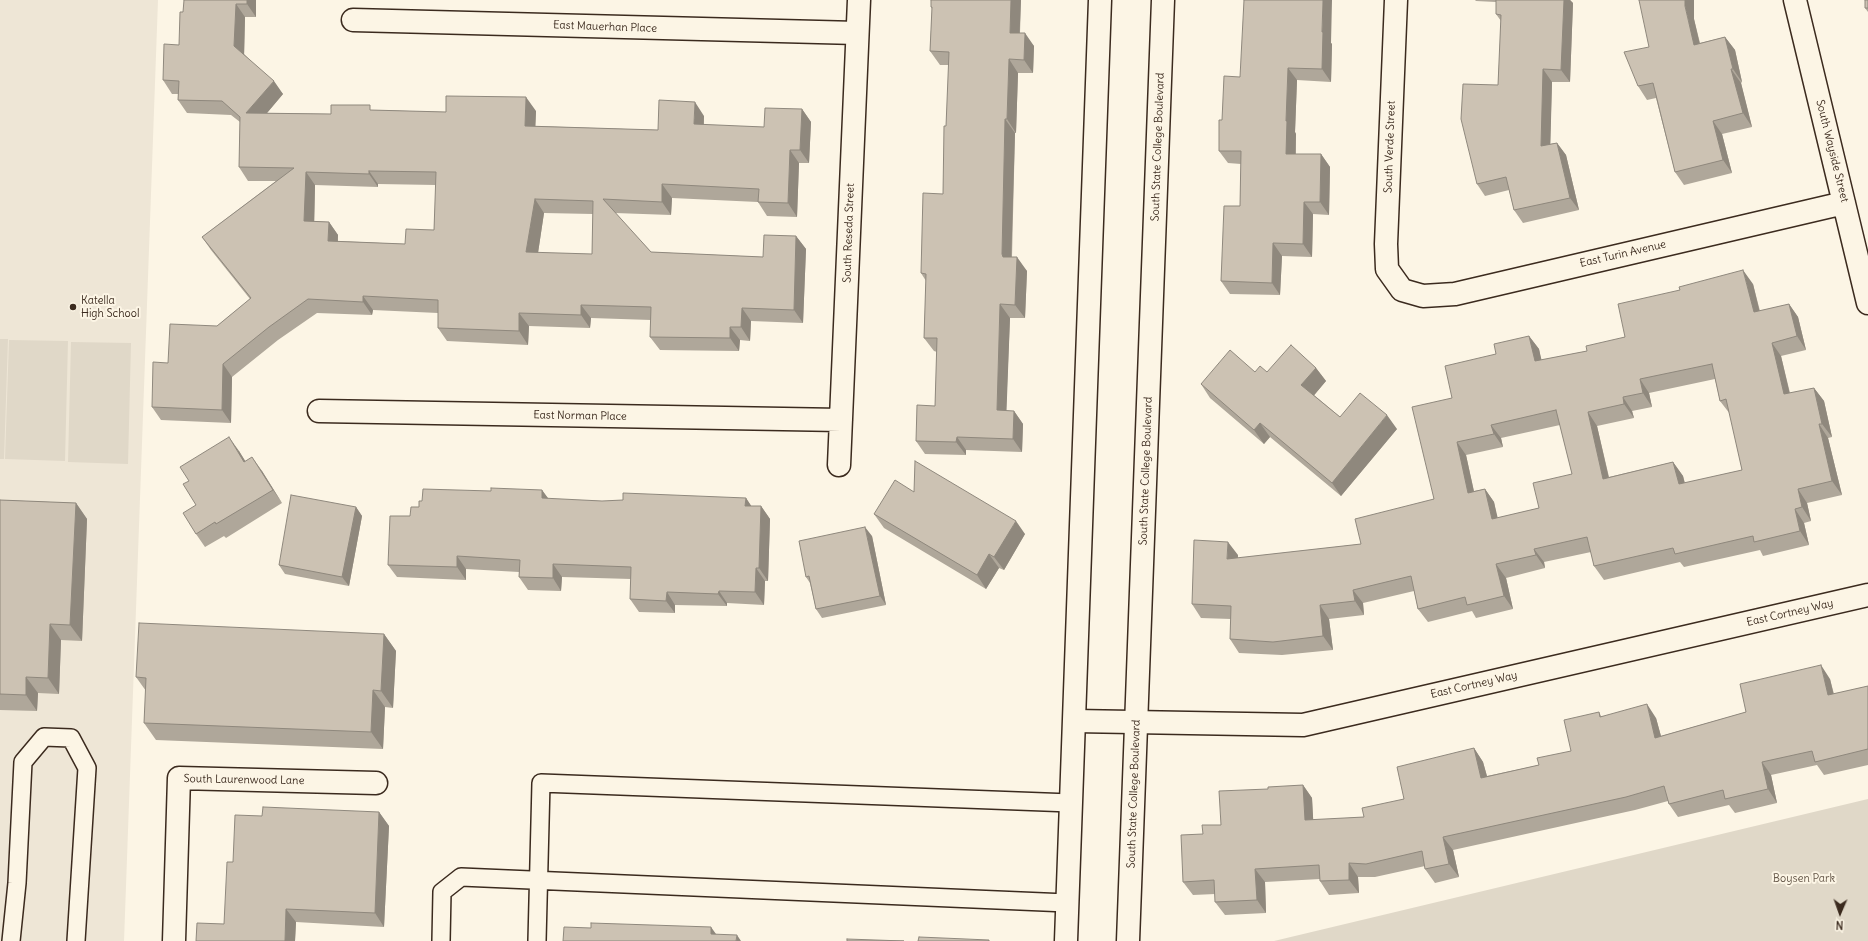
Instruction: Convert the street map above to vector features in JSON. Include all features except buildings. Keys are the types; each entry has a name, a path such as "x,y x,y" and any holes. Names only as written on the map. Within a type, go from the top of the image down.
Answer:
{"street":[{"name":"South Reseda Street","path":"838,465 859,0"},
{"path":"1066,941 1100,0"},
{"name":"South State College Boulevard","path":"1128,941 1163,0"},
{"name":"South Verde Street","path":"1396,0 1386,244 1387,269 1402,290"},
{"name":"South Wayside Street","path":"1794,0 1868,302"},
{"name":"East Mauerhan Place","path":"353,20 857,33"},
{"name":"East Turin Avenue","path":"1402,290 1423,296 1454,294 1844,203"},
{"name":"East Norman Place","path":"319,411 841,420"},
{"name":"East Cortney Way","path":"1074,721 1303,725 1868,595"},
{"name":"South Laurenwood Lane","path":"174,941 179,778 376,783"}],"lane":[{"path":"11,941 17,883 23,762 44,737 70,738 87,768 76,941"},
{"path":"537,941 540,880 541,783 1071,803"},
{"path":"441,941 442,892 461,877 1067,903"}],"shaded area":[{"name":"Katella High School","path":"0,0 158,0 124,941 0,941"}],"green space":[{"path":"0,339 8,339 4,459 0,459"},
{"path":"9,340 68,341 65,461 5,459"},
{"path":"71,342 131,343 128,464 68,462"},
{"name":"Boysen Park","path":"1868,799 1868,941 1274,941"}],"place":[{"name":"Katella High School","path":"73,307"}]}
